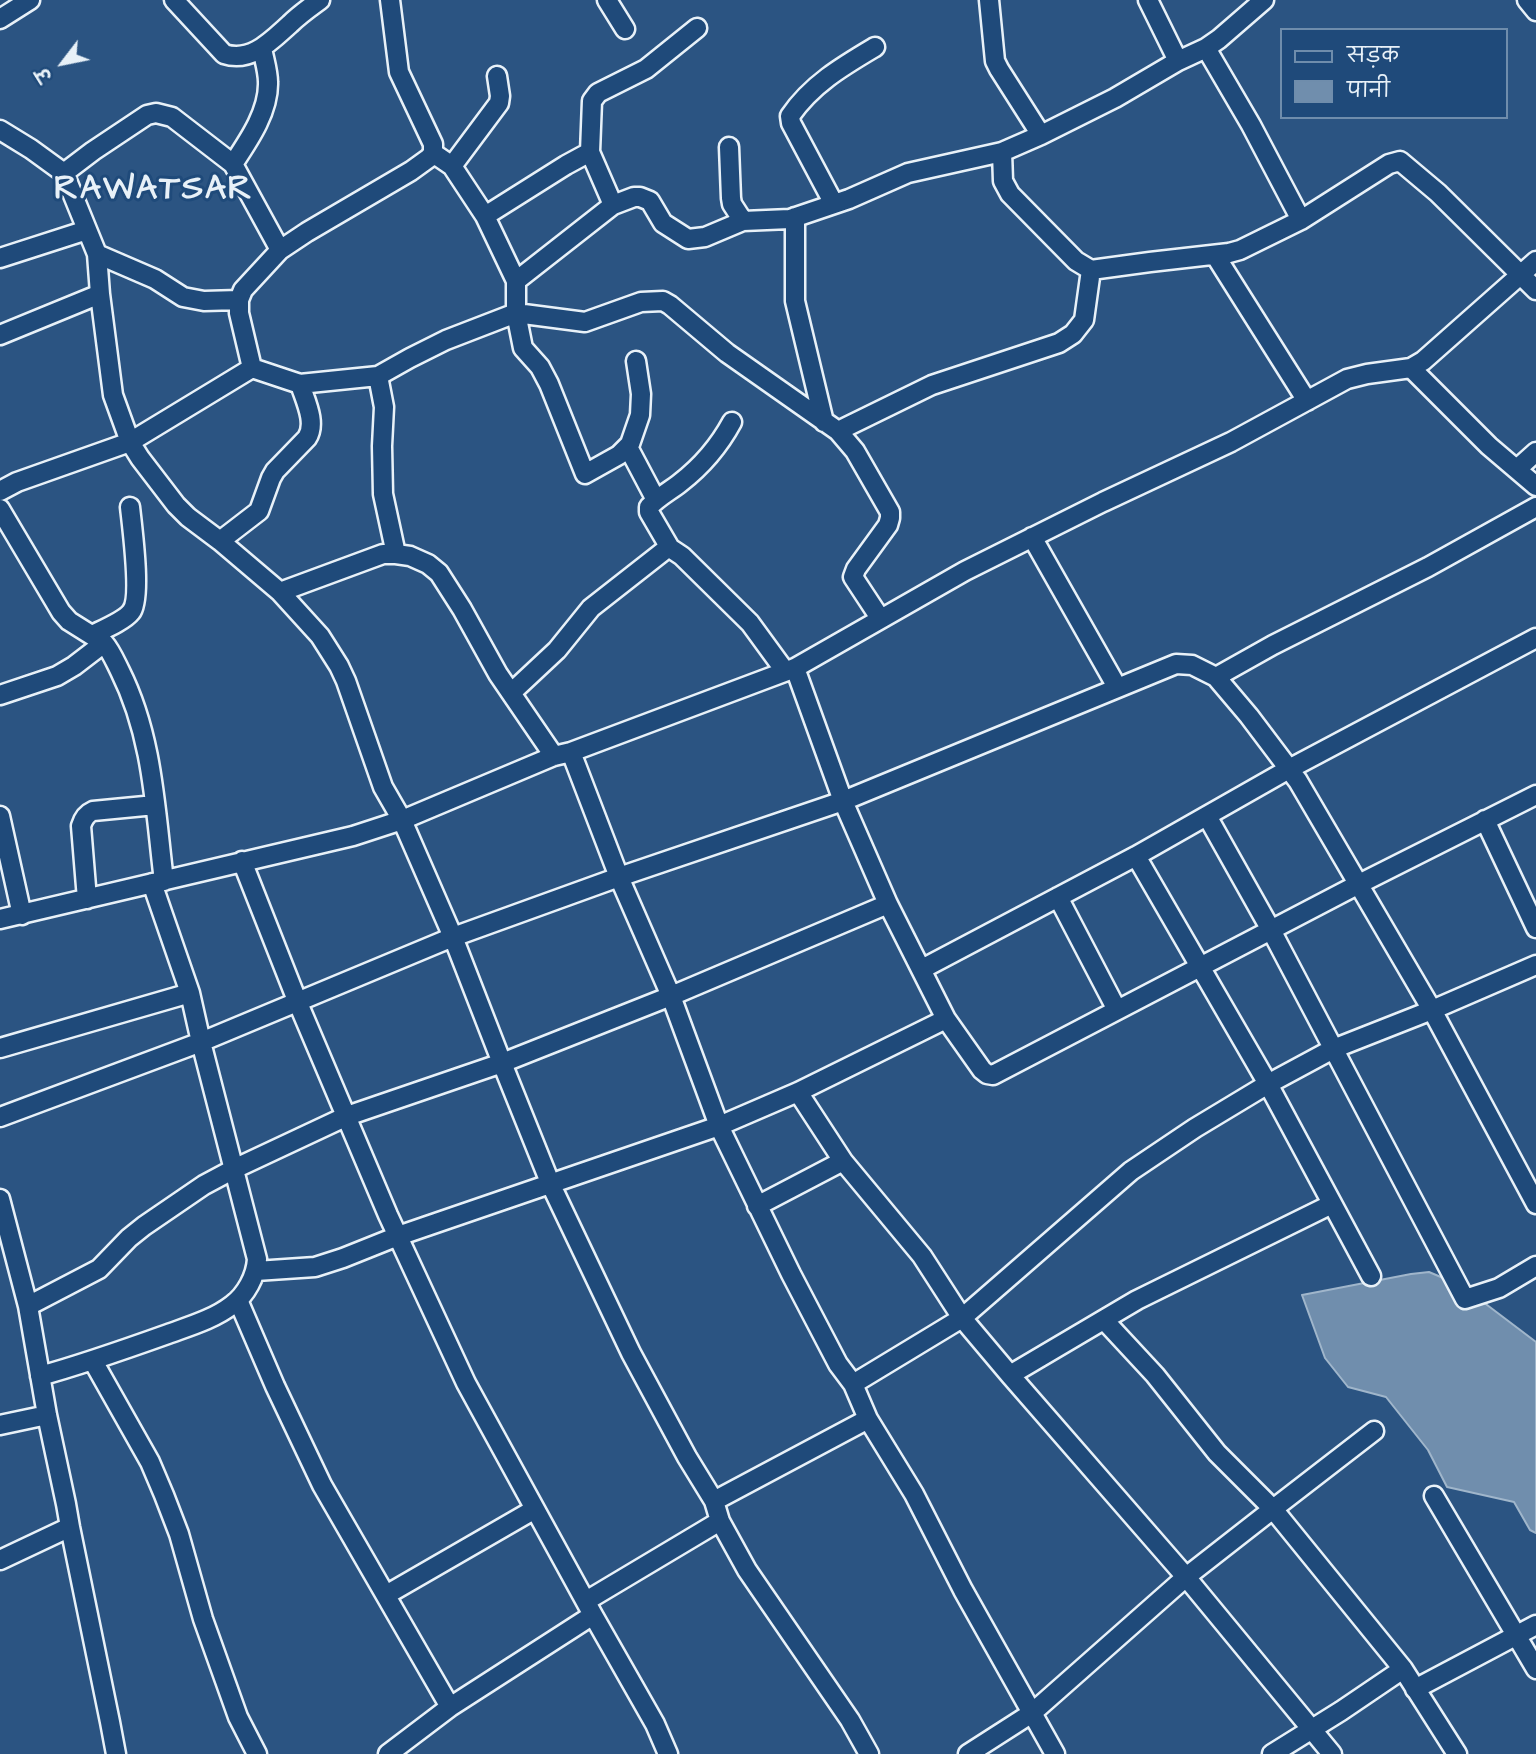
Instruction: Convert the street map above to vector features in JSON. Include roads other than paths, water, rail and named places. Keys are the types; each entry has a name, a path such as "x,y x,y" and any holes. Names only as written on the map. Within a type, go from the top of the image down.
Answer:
{"street":[{"path":"0,19 30,0"},
{"path":"174,0 224,54 239,56 262,48 320,0"},
{"path":"252,368 239,313 239,300 243,290 280,250 411,171 433,153 433,144 399,72 390,0"},
{"path":"607,0 625,29"},
{"path":"989,0 995,61 1041,135"},
{"path":"1148,0 1178,61"},
{"path":"516,281 613,205 635,197 650,201 663,223 688,239 705,237 743,221 790,219 908,173 1002,152 1115,98 1206,48 1264,0"},
{"path":"1527,0 1536,11"},
{"path":"613,205 590,152 591,107 595,96 646,69 696,28"},
{"path":"834,204 791,123 790,116 832,73 875,47"},
{"path":"233,164 247,142 266,100 268,82 262,48"},
{"path":"1206,48 1301,219"},
{"path":"452,166 499,103 497,76"},
{"path":"64,173 147,116 156,113 172,117 233,164 280,250"},
{"path":"0,130 64,173 97,254 113,395 140,458 188,517 280,592 320,636 339,666 383,787 402,821 453,937 551,1185 631,1353 714,1501 720,1521 747,1570 850,1720 869,1754"},
{"path":"729,148 732,204 743,221"},
{"path":"485,216 590,152"},
{"path":"1002,152 1003,181 1010,194 1076,261 1091,270 1240,250 1301,219 1389,164 1400,161 1438,193 1536,290"},
{"path":"433,153 452,166 485,216 516,281 516,313 523,348 540,367 550,384 583,473 588,473 620,455 631,444 640,415 641,394 636,361"},
{"path":"794,217 796,301 831,427"},
{"path":"0,258 88,230"},
{"path":"97,254 155,279 183,297 204,301 239,300"},
{"path":"1216,255 1307,401"},
{"path":"0,919 353,836 402,821 554,757 790,669 965,571 1231,442 1347,379 1411,368 1423,362 1536,261"},
{"path":"831,427 932,385 1059,343 1073,334 1084,320 1091,270"},
{"path":"0,335 100,294"},
{"path":"0,491 17,482 131,442 252,368 300,384 378,376 446,340 516,313 585,322 641,302 663,301 747,368 831,427 855,451 890,512 887,525 853,577 880,618"},
{"path":"1411,368 1489,446 1536,486"},
{"path":"378,376 384,407 383,494 397,554"},
{"path":"220,541 259,510 275,471 311,432 311,422 300,384"},
{"path":"732,422 719,445 682,481 656,500 649,507 649,512 670,548 682,556 751,623 790,669 888,904 946,1019 982,1070 988,1074 993,1075 1536,795"},
{"path":"628,447 656,500"},
{"path":"1517,469 1536,452"},
{"path":"1216,677 1273,645 1428,567 1536,506"},
{"path":"0,695 57,676 74,666 98,639 134,607 136,564 130,507"},
{"path":"0,509 61,612 69,621 108,648 126,683 140,721 148,753 155,804 158,882 190,993 257,1259 256,1271 238,1300 230,1307 201,1322 93,1361 40,1376"},
{"path":"1032,537 1117,687"},
{"path":"511,693 557,650 591,608 670,548"},
{"path":"280,592 383,554 410,556 428,564 439,573 462,608 498,674 554,757"},
{"path":"922,969 1536,638"},
{"path":"0,1117 201,1042 453,937 843,801 1176,664 1192,665 1216,677 1298,781 1432,1010 1536,1203"},
{"path":"571,752 619,877 671,996 719,1126 757,1206 838,1364 853,1384 868,1419 914,1494 963,1590 1055,1754"},
{"path":"87,899 81,826 83,820 93,811 155,804"},
{"path":"0,816 22,915"},
{"path":"1207,816 1271,930 1465,1300 1499,1288 1536,1266"},
{"path":"1485,820 1536,928"},
{"path":"1136,856 1268,1084 1371,1276"},
{"path":"242,861 298,1003 388,1215 466,1382 655,1724 668,1754"},
{"path":"1058,897 1117,1010"},
{"path":"28,1306 99,1269 144,1226 204,1185 347,1116 502,1063 671,996 888,904"},
{"path":"853,1384 962,1318 1131,1171 1185,1134 1268,1084 1334,1049 1536,965"},
{"path":"0,1048 190,993"},
{"path":"256,1271 315,1267 719,1126 798,1092 946,1019"},
{"path":"798,1092 843,1161 922,1256 962,1318 1186,1577 1332,1754"},
{"path":"757,1206 843,1161"},
{"path":"0,1199 28,1306 47,1415 116,1754"},
{"path":"1010,1375 1137,1300 1332,1203"},
{"path":"238,1300 275,1386 323,1485 450,1707"},
{"path":"1104,1320 1155,1375 1217,1453 1273,1509 1403,1669 1457,1754"},
{"path":"93,1361 150,1462 164,1495 179,1534 207,1631 239,1717 257,1754"},
{"path":"0,1425 47,1415"},
{"path":"714,1501 868,1419"},
{"path":"968,1754 1032,1713 1186,1577 1374,1431"},
{"path":"1434,1496 1536,1669"},
{"path":"386,1595 535,1509"},
{"path":"388,1754 589,1608 720,1521"},
{"path":"0,1560 70,1527"},
{"path":"1415,1689 1536,1625"},
{"path":"1272,1754 1403,1669"}],"water":[{"path":"1429,1272 1462,1286 1536,1342 1536,1533 1530,1530 1514,1502 1447,1487 1428,1450 1386,1397 1348,1387 1325,1358 1302,1295"}],"district":[{"name":"RAWATSAR","path":"154,191"}]}
